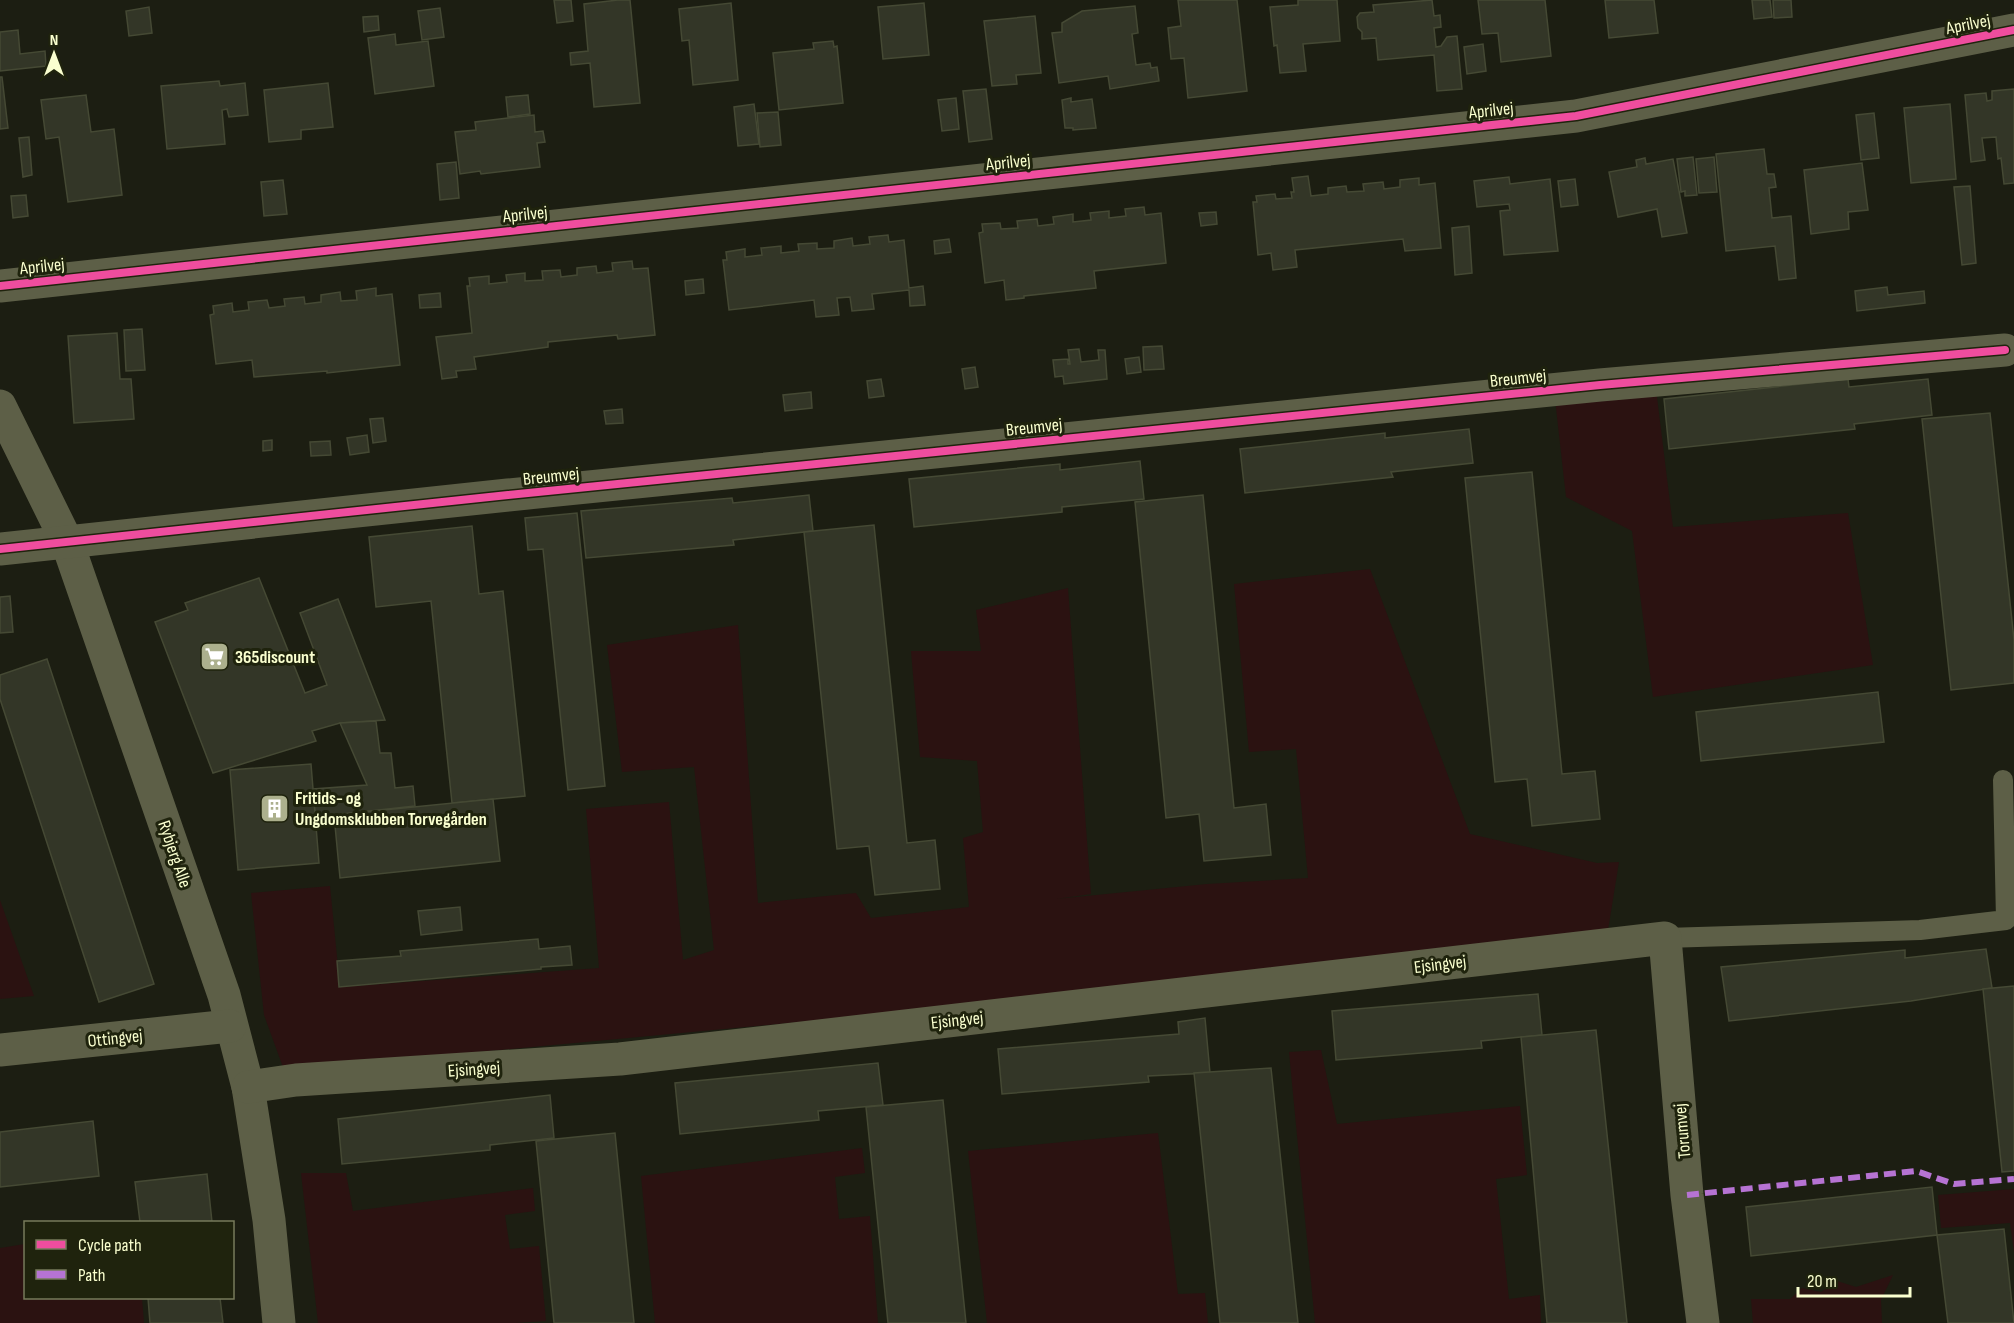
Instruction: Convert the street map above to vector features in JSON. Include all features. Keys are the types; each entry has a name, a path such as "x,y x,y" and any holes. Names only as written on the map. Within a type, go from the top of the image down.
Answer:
{"street":[{"name":"Aprilvej","path":"0,286 1576,116 2014,30"},
{"name":"Breumvej","path":"0,549 1600,385 2005,350"},
{"name":"Rybjerg Alle","path":"0,406 67,542 224,995 230,1026 248,1087 269,1220 279,1323"},
{"name":"Ejsingvej","path":"248,1087 296,1080 620,1059 1665,938"},
{"name":"Torumvej","path":"1665,938 1687,1195 1703,1323"},
{"name":"Ottingvej","path":"0,1050 230,1026"}],"lane":[{"path":"1665,938 2010,926 2003,780"}],"shaded area":[{"path":"1656,389 1673,527 1848,513 1873,665 1653,697 1632,531 1566,497 1555,399"},
{"path":"1370,569 1470,834 1597,863 1619,862 1608,930 1101,994 284,1070 264,1015 251,893 330,886 340,987 599,968 586,809 669,802 683,960 714,950 694,767 622,772 607,645 738,625 758,903 856,893 871,918 969,907 963,838 983,832 977,761 920,757 911,651 981,651 976,610 1068,588 1091,894 1056,899 1207,884 1308,878 1296,749 1249,752 1234,584"},
{"path":"0,900 34,996 0,999"},
{"path":"1321,1050 1337,1124 1520,1106 1527,1175 1496,1179 1509,1299 1540,1295 1541,1323 1315,1323 1289,1052"},
{"path":"1158,1133 1178,1294 1205,1293 1208,1323 987,1323 968,1151"},
{"path":"862,1148 865,1173 835,1177 839,1219 870,1216 878,1323 655,1323 641,1176"},
{"path":"301,1173 346,1173 353,1211 533,1188 535,1211 505,1215 510,1249 539,1246 546,1321 318,1323"},
{"path":"2014,1189 2014,1253 2010,1223 1941,1228 1938,1195"},
{"path":"24,1244 24,1299 142,1299 144,1323 0,1323 0,1248"},
{"path":"1893,1275 1881,1300 1882,1323 1753,1323 1751,1299 1790,1299 1802,1288 1821,1292 1837,1281 1856,1287"}],"building":[{"path":"554,0 571,0 573,21 557,23"},
{"path":"630,0 640,103 594,107 590,63 571,65 570,53 588,51 584,4"},
{"path":"1178,0 1237,0 1247,91 1188,98 1184,58 1171,59 1168,28 1181,26"},
{"path":"1298,0 1337,0 1340,41 1303,44 1306,71 1280,73 1277,45 1274,46 1270,7 1298,5"},
{"path":"1432,0 1434,16 1440,15 1441,27 1434,28 1436,47 1441,46 1447,37 1457,36 1462,89 1437,91 1434,55 1378,60 1376,38 1362,39 1362,32 1358,28 1357,17 1360,13 1374,12 1373,5"},
{"path":"1478,0 1545,0 1551,56 1501,62 1498,33 1482,34"},
{"path":"1605,0 1654,0 1658,33 1609,38"},
{"path":"1752,0 1770,0 1772,17 1754,19"},
{"path":"1773,0 1791,0 1792,17 1774,18"},
{"path":"731,3 738,80 693,85 689,40 682,41 679,9"},
{"path":"924,3 929,55 883,59 878,7"},
{"path":"1135,6 1138,33 1132,34 1136,65 1150,63 1151,68 1157,67 1159,81 1110,89 1108,76 1059,83 1052,33 1062,32 1062,23 1082,11"},
{"path":"149,7 152,33 129,36 126,11"},
{"path":"440,8 444,37 422,40 418,11"},
{"path":"378,16 379,30 364,32 363,17"},
{"path":"1035,16 1041,73 1016,75 1017,84 992,86 984,21"},
{"path":"18,30 20,54 45,51 46,66 0,71 0,32"},
{"path":"395,34 396,45 428,41 434,86 375,94 368,38"},
{"path":"833,41 834,47 837,46 843,103 779,110 773,53 814,49 813,43"},
{"path":"1483,44 1486,71 1467,74 1464,47"},
{"path":"0,77 2,77 8,128 0,129"},
{"path":"219,81 220,86 245,83 248,115 229,117 227,109 222,110 225,144 167,149 161,86"},
{"path":"328,83 333,127 301,130 301,139 269,142 264,90"},
{"path":"986,89 992,139 969,142 963,91"},
{"path":"2014,89 2014,183 2004,184 1996,137 1982,138 1985,160 1971,162 1965,95 1986,93 1987,101 1992,100 1992,91"},
{"path":"86,95 91,132 114,129 122,195 68,202 59,137 46,139 41,100"},
{"path":"528,95 530,114 508,117 506,97"},
{"path":"956,98 959,129 942,131 938,100"},
{"path":"1071,98 1071,102 1092,99 1096,128 1073,130 1073,128 1065,128 1062,100"},
{"path":"754,104 759,144 738,146 734,107"},
{"path":"1950,104 1956,179 1911,183 1904,108"},
{"path":"778,112 781,145 760,147 757,113"},
{"path":"1874,113 1879,158 1861,160 1856,115"},
{"path":"534,115 535,132 543,131 545,142 537,143 540,167 481,174 480,171 460,174 455,132 476,130 475,122"},
{"path":"29,137 32,175 23,177 19,138"},
{"path":"1764,149 1767,174 1774,174 1776,187 1769,188 1772,218 1791,216 1796,278 1779,280 1775,246 1726,251 1716,154"},
{"path":"1693,157 1697,195 1685,196 1685,191 1681,192 1677,159"},
{"path":"1714,157 1717,192 1699,193 1696,159"},
{"path":"1645,158 1646,164 1673,159 1687,233 1662,237 1657,209 1618,217 1609,172 1637,167 1636,160"},
{"path":"456,162 459,198 440,200 437,164"},
{"path":"1862,163 1868,210 1848,212 1849,229 1811,234 1804,170"},
{"path":"1308,176 1311,196 1328,194 1328,188 1346,186 1347,192 1364,191 1363,184 1383,182 1384,189 1400,187 1400,180 1419,178 1419,185 1435,183 1441,248 1405,251 1403,239 1295,250 1297,267 1273,270 1271,253 1258,255 1253,202 1257,202 1256,196 1275,194 1276,199 1292,198 1291,192 1294,192 1292,178"},
{"path":"1509,177 1510,184 1550,179 1558,251 1504,255 1500,211 1510,210 1509,204 1477,207 1474,181"},
{"path":"1575,179 1578,205 1561,207 1558,181"},
{"path":"283,180 287,214 264,216 261,182"},
{"path":"1970,186 1976,263 1962,265 1954,187"},
{"path":"26,195 28,216 13,218 11,196"},
{"path":"1144,207 1145,215 1161,213 1166,263 1094,271 1096,288 1006,300 1004,280 985,283 979,233 983,232 982,224 1000,223 1001,229 1018,228 1017,221 1037,219 1038,226 1054,224 1053,217 1073,214 1073,222 1091,220 1090,213 1109,211 1109,218 1126,216 1125,209"},
{"path":"1216,212 1217,224 1201,226 1199,213"},
{"path":"1469,226 1472,273 1455,275 1452,228"},
{"path":"888,235 889,242 904,240 909,288 923,286 925,305 910,306 909,290 872,294 874,309 852,311 850,297 837,298 839,315 816,317 814,300 729,310 723,260 727,260 726,252 745,249 745,257 762,255 761,248 781,246 781,253 799,251 798,244 817,243 817,249 834,248 834,241 852,238 853,246 870,244 869,237"},
{"path":"949,239 951,252 935,254 934,241"},
{"path":"632,261 633,269 648,268 655,335 618,339 617,335 548,342 548,347 474,357 476,369 456,371 457,377 442,379 436,337 472,333 467,286 470,286 469,278 489,276 489,284 507,282 506,275 525,273 525,281 543,280 542,271 560,270 561,277 577,275 577,268 596,266 597,273 613,271 612,263"},
{"path":"703,279 704,293 686,295 685,281"},
{"path":"1887,287 1888,295 1924,291 1925,303 1857,311 1855,291"},
{"path":"376,288 376,296 392,294 400,365 327,373 327,371 254,377 252,360 216,364 210,315 214,314 213,306 232,303 233,312 249,310 248,302 267,300 269,308 285,306 284,299 304,297 305,304 321,302 321,295 340,292 341,301 357,300 356,291"},
{"path":"440,293 441,307 420,308 419,295"},
{"path":"142,329 145,370 126,371 124,330"},
{"path":"117,333 120,379 131,379 134,419 74,423 68,336"},
{"path":"1162,346 1164,369 1144,370 1143,347"},
{"path":"1079,349 1081,362 1099,360 1098,350 1105,350 1107,379 1064,384 1063,376 1055,377 1053,360 1068,359 1068,364 1070,364 1068,350"},
{"path":"1139,357 1141,372 1127,374 1125,359"},
{"path":"975,367 978,387 965,389 962,369"},
{"path":"881,379 884,396 869,398 867,381"},
{"path":"1848,379 1849,387 1928,379 1932,415 1854,424 1855,429 1669,449 1664,399"},
{"path":"811,392 812,408 785,411 783,395"},
{"path":"622,409 623,423 606,424 604,411"},
{"path":"1990,413 2014,640 2014,683 1951,690 1922,419"},
{"path":"383,418 386,441 373,443 370,419"},
{"path":"1469,429 1473,463 1391,472 1393,477 1245,493 1240,449 1385,433 1385,438"},
{"path":"367,435 369,452 350,455 347,438"},
{"path":"272,440 272,450 263,451 263,441"},
{"path":"330,441 331,455 311,456 310,442"},
{"path":"1140,461 1144,499 1062,507 1062,512 914,527 909,479 1060,464 1060,470"},
{"path":"1532,472 1562,774 1595,771 1600,819 1532,826 1527,779 1495,782 1465,478"},
{"path":"809,495 813,531 733,540 734,545 586,558 581,511 732,498 733,503"},
{"path":"1203,495 1234,808 1266,804 1271,855 1204,861 1199,814 1166,818 1135,502"},
{"path":"577,513 605,786 568,790 543,549 528,550 525,518"},
{"path":"874,525 907,843 935,840 940,889 875,895 869,846 837,849 804,532"},
{"path":"472,526 479,594 503,591 525,796 452,803 431,601 376,607 369,537"},
{"path":"259,578 305,693 327,685 300,613 338,599 385,720 340,723 312,731 316,741 213,773 155,622 188,610 185,603"},
{"path":"10,596 13,632 0,633 0,597"},
{"path":"47,659 154,984 99,1002 0,699 0,675"},
{"path":"1878,692 1884,742 1701,761 1696,712"},
{"path":"376,721 380,753 391,753 395,788 413,786 415,806 334,815 335,826 316,827 313,789 367,785 340,723"},
{"name":"Fritids- og Ungdomsklubben Torvegården","path":"311,764 319,863 238,870 230,770"},
{"path":"493,799 500,861 340,878 334,815"},
{"path":"460,907 462,930 421,935 418,911"},
{"path":"538,939 539,949 570,946 572,965 339,987 337,961 401,956 400,951"},
{"path":"1986,949 1992,988 1911,1001 1729,1021 1721,967 1905,950 1905,958"},
{"path":"2014,986 2014,1171 2002,1172 1983,989"},
{"path":"1538,994 1542,1035 1481,1041 1482,1048 1336,1060 1332,1011"},
{"path":"1205,1018 1210,1073 1148,1076 1149,1082 1002,1094 998,1049 1179,1034 1178,1022"},
{"path":"1596,1030 1627,1323 1547,1323 1521,1037"},
{"path":"878,1063 883,1105 818,1111 819,1120 680,1134 675,1083"},
{"path":"1271,1068 1298,1323 1220,1323 1194,1073"},
{"path":"550,1095 554,1138 490,1145 490,1150 342,1164 338,1119"},
{"path":"943,1100 966,1323 888,1323 866,1107"},
{"path":"93,1121 99,1176 0,1187 0,1132"},
{"path":"615,1133 634,1323 554,1323 536,1141"},
{"path":"207,1174 212,1221 140,1221 135,1182"},
{"path":"1932,1187 1937,1235 1751,1256 1746,1207"},
{"path":"2004,1229 2014,1323 1948,1323 1937,1235"},
{"path":"148,1299 220,1299 223,1323 150,1323"}],"marked path":[{"path":"1687,1195 1916,1171 1954,1184 2014,1179"}],"cycle path":[{"path":"0,286 1576,116 2014,30"},
{"path":"0,549 508,495 1600,385 2005,350"}],"place":[{"name":"365discount","path":"214,657"},
{"name":"Fritids- og Ungdomsklubben Torvegården","path":"274,808"}]}
